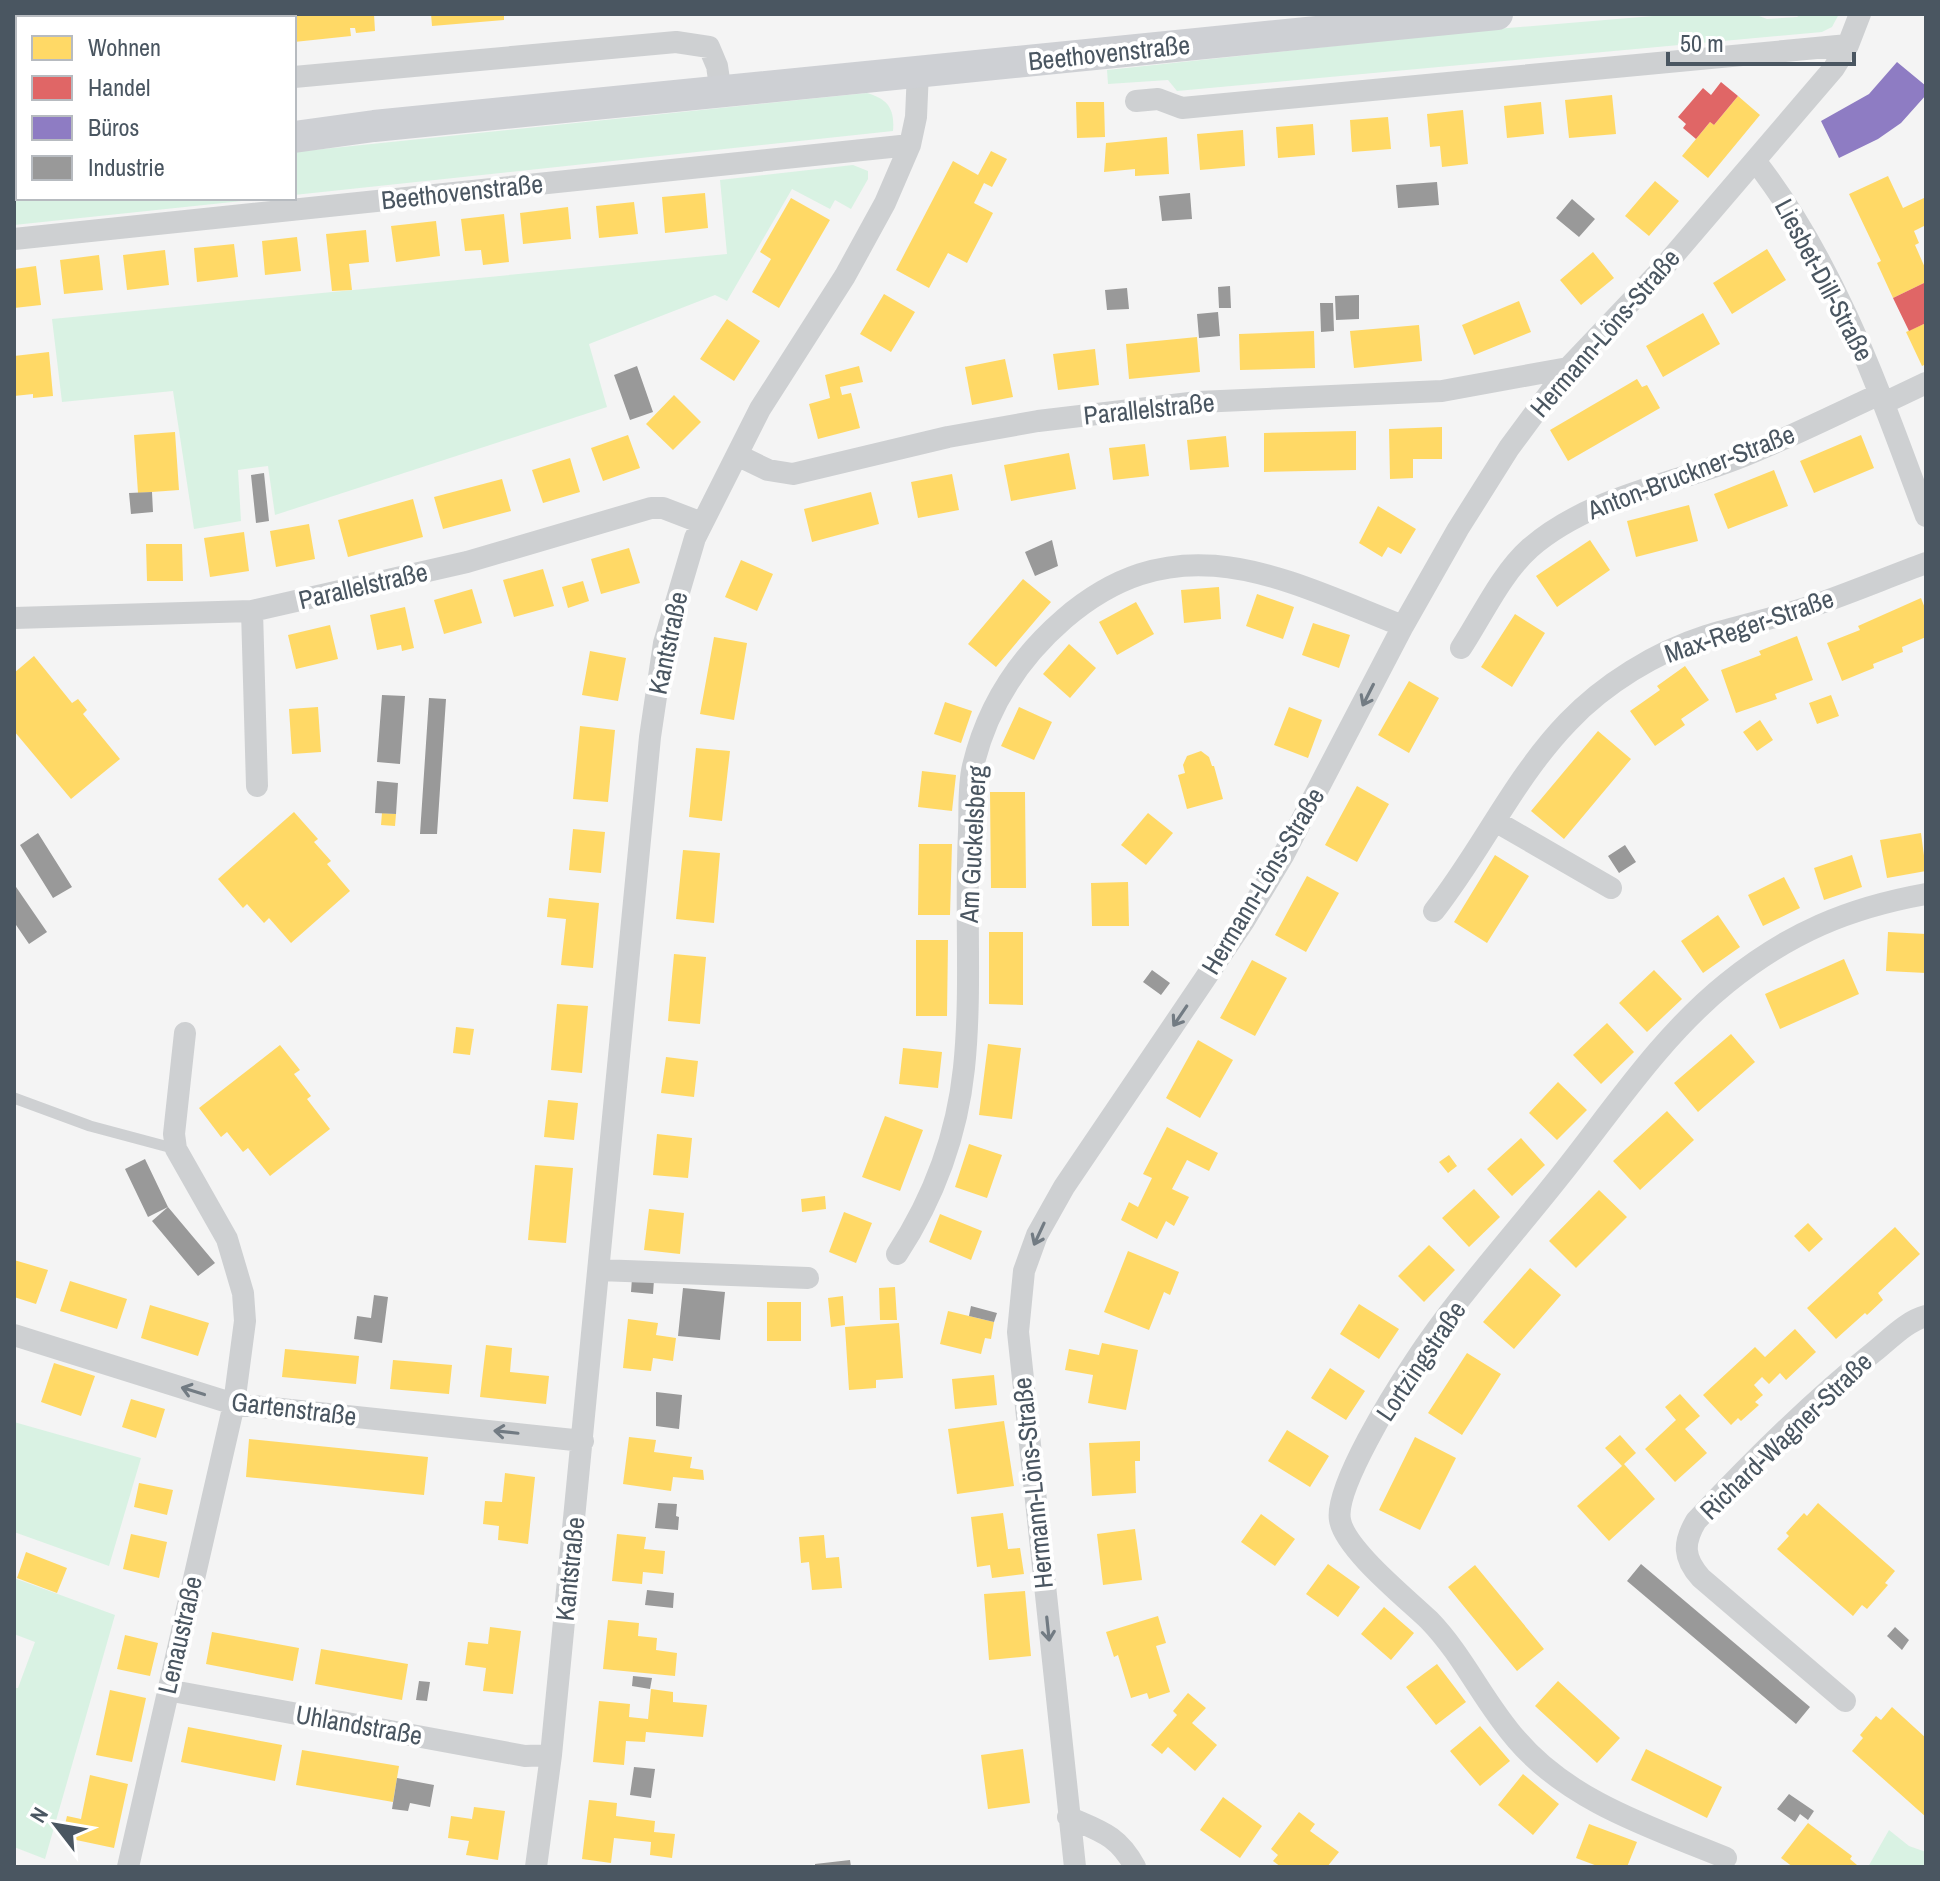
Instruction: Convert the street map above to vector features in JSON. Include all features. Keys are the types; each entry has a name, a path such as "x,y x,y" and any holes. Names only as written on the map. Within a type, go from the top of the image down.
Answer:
{"street":[{"name":"Beethovenstraße","path":"296,137 374,126 1497,14"},
{"name":"Hermann-Löns-Straße","path":"1075,1867 1018,1332 1024,1271 1037,1235 1064,1187 1244,921 1284,854 1403,626 1509,448 1568,368 1637,297 1834,68 1848,45 1860,14"},
{"path":"296,77 676,42 709,47 717,66 721,93"},
{"name":"Beethovenstraße","path":"1136,101 1158,99 1182,108 1848,45"},
{"name":"Kantstraße","path":"536,1867 551,1755 583,1441 650,737 664,643 702,523 760,409 885,203 910,145 916,117 918,71"},
{"name":"Beethovenstraße","path":"14,239 910,145"},
{"name":"Liesbet-Dill-Straße","path":"1756,162 1786,201 1869,362 1926,516"},
{"name":"Parallelstraße","path":"737,455 768,470 793,474 948,437 1038,421 1198,402 1442,391 1568,368"},
{"path":"1882,398 1926,383"},
{"name":"Anton-Bruckner-Straße","path":"1461,648 1503,582 1528,550 1566,522 1598,506 1738,459 1882,398"},
{"name":"Parallelstraße","path":"14,618 252,611 467,562 651,508 663,508 702,523"},
{"name":"Max-Reger-Straße","path":"1434,911 1464,873 1514,790 1569,721 1611,685 1656,658 1703,637 1811,607 1926,563"},
{"name":"Am Guckelsberg","path":"897,1254 918,1221 938,1174 959,1101 966,1039 972,769 990,715 1026,656 1060,623 1099,593 1128,579 1186,566 1242,567 1276,576 1403,626"},
{"path":"252,611 257,786"},
{"path":"1495,821 1611,888"},
{"name":"Lortzingstraße","path":"1726,1858 1629,1818 1582,1794 1519,1743 1493,1711 1453,1648 1352,1544 1340,1524 1339,1506 1355,1464 1415,1361 1666,1042 1726,984 1788,941 1854,910 1926,894"},
{"path":"176,1149 174,1134 185,1033"},
{"name":"Lenaustraße","path":"128,1867 234,1404 245,1321 241,1281 227,1239 176,1149"},
{"path":"599,1270 808,1278"},
{"name":"Richard-Wagner-Straße","path":"1845,1701 1701,1578 1686,1554 1687,1537 1705,1510 1795,1421 1848,1372 1914,1320 1926,1316"},
{"name":"Gartenstraße","path":"14,1335 234,1404 583,1441"},
{"name":"Uhlandstraße","path":"167,1690 525,1756 551,1755"},
{"path":"1068,1817 1111,1836 1128,1854 1135,1867"}],"lane":[{"path":"14,1098 90,1126 176,1149"}],"green space":[{"path":"1801,14 1839,14 1832,27 1822,32 1177,91 1168,80 1108,84 1107,70 1496,29 1653,16 1759,16 1767,19"},
{"path":"867,93 885,102 893,117 893,131 296,195 296,152"},
{"path":"853,165 868,171 868,179 851,209 835,200 830,209 792,189 727,301 715,295 589,344 607,407 275,515 268,466 238,470 241,521 194,529 173,391 62,402 52,319 727,254 720,180"},
{"path":"14,180 16,200 250,200 14,225"},
{"path":"14,1422 141,1458 109,1566 14,1532"},
{"path":"14,1578 115,1615 45,1859 14,1847 14,1688 18,1688 35,1642 14,1634"},
{"path":"1889,1830 1909,1846 1926,1852 1926,1867 1868,1867"}],"building: Wohnen":[{"path":"207,14 207,16 119,16"},
{"path":"374,14 375,31 356,33 355,28 350,28 351,36 296,42 296,16 268,16"},
{"path":"431,14 504,14 504,20 432,26"},
{"path":"1612,95 1616,134 1569,138 1565,100"},
{"path":"1738,96 1760,115 1708,178 1682,156 1710,122 1714,125"},
{"path":"1076,102 1104,102 1105,137 1077,138"},
{"path":"1541,102 1544,134 1507,138 1504,106"},
{"path":"1463,110 1468,164 1442,167 1440,146 1430,147 1427,114"},
{"path":"1388,117 1391,149 1352,152 1350,120"},
{"path":"1313,124 1315,155 1278,158 1276,127"},
{"path":"1243,130 1245,166 1200,170 1197,134"},
{"path":"1167,137 1169,174 1135,176 1135,169 1104,172 1106,143"},
{"path":"991,151 1007,159 992,187 984,183 974,203 993,213 967,263 948,253 929,288 896,270 953,161 978,175"},
{"path":"1888,176 1903,208 1926,197 1926,225 1914,231 1919,243 1915,245 1926,270 1926,282 1893,298 1877,263 1881,261 1849,194"},
{"path":"1655,181 1679,201 1649,236 1625,216"},
{"path":"705,193 708,228 665,233 662,197"},
{"path":"791,198 830,220 779,308 752,292 771,259 760,252"},
{"path":"634,202 638,234 599,238 596,206"},
{"path":"568,207 571,239 523,244 520,213"},
{"path":"504,214 509,262 483,265 481,250 465,251 461,219"},
{"path":"436,221 440,256 396,262 391,226"},
{"path":"366,230 369,262 349,264 352,290 332,291 326,234"},
{"path":"297,237 301,271 265,275 262,241"},
{"path":"234,244 238,277 197,282 194,248"},
{"path":"1767,249 1786,280 1732,314 1713,283"},
{"path":"165,250 169,285 127,290 123,255"},
{"path":"1593,252 1614,278 1581,305 1560,280"},
{"path":"99,255 103,290 64,294 60,260"},
{"path":"36,266 41,305 14,308 14,269"},
{"path":"884,294 915,312 891,352 860,334"},
{"path":"1519,301 1531,332 1474,355 1462,325"},
{"path":"1703,313 1720,344 1663,377 1646,346"},
{"path":"727,319 760,341 734,381 700,359"},
{"path":"1926,323 1926,364 1922,366 1906,332"},
{"path":"1419,325 1422,361 1354,368 1350,331"},
{"path":"1314,331 1315,368 1240,370 1239,334"},
{"path":"1197,337 1200,372 1129,379 1126,344"},
{"path":"1095,349 1099,385 1058,390 1053,354"},
{"path":"49,352 53,396 14,396 14,356"},
{"path":"1005,359 1013,397 972,405 965,367"},
{"path":"859,366 863,382 840,387 842,395 851,393 860,428 818,439 809,404 830,398 825,375"},
{"path":"1637,379 1642,387 1647,385 1660,408 1568,461 1550,430"},
{"path":"674,395 701,422 673,450 646,424"},
{"path":"1442,427 1442,459 1413,459 1413,478 1390,479 1389,429"},
{"path":"1356,431 1356,470 1264,472 1264,433"},
{"path":"175,432 179,490 138,493 134,435"},
{"path":"628,435 640,468 603,481 591,448"},
{"path":"1861,435 1874,468 1814,493 1800,461"},
{"path":"1226,436 1229,467 1190,470 1187,440"},
{"path":"1145,444 1149,476 1113,480 1109,448"},
{"path":"1069,453 1076,489 1011,501 1004,465"},
{"path":"570,458 580,492 543,503 532,470"},
{"path":"1774,470 1788,506 1728,529 1714,494"},
{"path":"952,474 959,510 918,518 911,482"},
{"path":"502,479 511,511 443,529 434,497"},
{"path":"871,492 879,524 812,542 804,509"},
{"path":"413,499 423,537 348,557 338,520"},
{"path":"1689,505 1698,541 1636,557 1627,521"},
{"path":"1378,506 1416,529 1401,554 1388,547 1382,557 1359,543"},
{"path":"309,524 315,559 276,567 270,531"},
{"path":"244,532 249,571 210,577 204,538"},
{"path":"1590,540 1610,570 1557,607 1536,576"},
{"path":"146,544 182,544 183,581 147,581"},
{"path":"629,548 640,583 601,594 591,559"},
{"path":"741,560 773,574 757,611 725,597"},
{"path":"543,569 554,606 514,617 503,580"},
{"path":"1023,579 1051,602 996,667 968,644"},
{"path":"583,581 589,601 568,608 562,587"},
{"path":"1219,587 1221,619 1184,623 1181,590"},
{"path":"472,589 482,623 444,634 434,600"},
{"path":"1257,594 1294,607 1283,639 1246,626"},
{"path":"1921,598 1926,611 1926,637 1902,647 1903,652 1873,664 1874,668 1842,681 1827,643 1860,630 1858,626"},
{"path":"1136,602 1154,634 1117,655 1099,622"},
{"path":"405,607 414,648 402,651 401,645 377,650 370,615"},
{"path":"1515,614 1545,633 1512,687 1481,667"},
{"path":"1313,623 1350,635 1339,668 1302,655"},
{"path":"330,625 338,659 296,669 288,635"},
{"path":"1797,636 1813,680 1775,694 1777,699 1736,713 1721,670 1761,655 1759,651"},
{"path":"714,637 747,643 734,720 700,714"},
{"path":"1069,644 1096,668 1070,698 1043,674"},
{"path":"590,651 626,658 618,701 582,695"},
{"path":"34,656 72,703 78,699 87,710 83,714 120,759 71,799 14,731 14,673"},
{"path":"1685,666 1709,700 1681,719 1685,725 1655,746 1630,711 1660,690 1657,686"},
{"path":"1409,681 1439,698 1409,753 1378,735"},
{"path":"1831,695 1839,716 1817,724 1809,703"},
{"path":"945,702 972,711 961,743 934,734"},
{"path":"318,707 321,752 292,754 289,709"},
{"path":"1019,707 1052,722 1034,760 1001,746"},
{"path":"1289,707 1322,720 1308,758 1274,745"},
{"path":"1760,720 1773,740 1757,751 1743,732"},
{"path":"580,726 615,730 608,802 573,799"},
{"path":"1598,731 1631,759 1564,839 1531,811"},
{"path":"696,748 730,751 722,821 689,817"},
{"path":"1201,751 1214,766 1223,799 1187,809 1178,775 1185,773 1183,765 1187,756"},
{"path":"922,771 956,775 952,811 918,807"},
{"path":"1357,786 1389,804 1357,862 1325,845"},
{"path":"990,792 1025,792 1026,888 991,888"},
{"path":"294,812 318,839 314,842 331,861 327,864 350,891 291,943 269,918 264,923 247,904 243,908 218,879"},
{"path":"382,813 396,814 395,826 381,825"},
{"path":"1148,813 1173,833 1146,865 1121,845"},
{"path":"573,829 605,832 601,873 569,870"},
{"path":"1921,833 1926,871 1887,878 1880,840"},
{"path":"919,844 952,844 950,915 918,915"},
{"path":"683,850 720,853 714,923 676,919"},
{"path":"1495,855 1529,876 1487,943 1454,922"},
{"path":"1852,855 1862,887 1824,900 1814,868"},
{"path":"1307,876 1339,893 1306,952 1275,935"},
{"path":"1784,877 1800,908 1763,926 1748,895"},
{"path":"1128,882 1129,926 1092,926 1091,883"},
{"path":"549,898 599,903 593,968 561,965 566,919 547,917"},
{"path":"1718,915 1740,947 1703,973 1681,941"},
{"path":"989,932 1023,932 1023,1005 989,1004"},
{"path":"1888,932 1926,934 1926,973 1886,971"},
{"path":"916,940 948,940 947,1016 916,1016"},
{"path":"674,954 706,957 700,1024 668,1021"},
{"path":"1844,959 1859,994 1780,1029 1765,994"},
{"path":"1252,960 1287,978 1255,1036 1220,1018"},
{"path":"1654,970 1682,999 1647,1032 1619,1003"},
{"path":"557,1004 588,1006 582,1073 551,1070"},
{"path":"1607,1023 1634,1052 1601,1084 1573,1055"},
{"path":"456,1027 474,1029 470,1055 453,1053"},
{"path":"1731,1034 1755,1062 1698,1112 1674,1083"},
{"path":"1198,1040 1233,1060 1200,1118 1166,1098"},
{"path":"988,1044 1021,1048 1012,1119 979,1115"},
{"path":"280,1045 300,1070 294,1074 311,1096 307,1099 330,1129 270,1176 248,1148 243,1152 227,1132 221,1137 199,1108"},
{"path":"903,1048 942,1052 938,1088 899,1084"},
{"path":"666,1057 698,1061 694,1097 661,1093"},
{"path":"1558,1082 1587,1110 1557,1140 1529,1113"},
{"path":"548,1100 578,1103 574,1140 544,1137"},
{"path":"1667,1111 1694,1140 1640,1190 1613,1161"},
{"path":"885,1116 923,1130 900,1191 862,1177"},
{"path":"1167,1127 1218,1153 1209,1171 1187,1160 1172,1189 1189,1197 1174,1226 1166,1221 1157,1239 1121,1220 1129,1202 1138,1207 1152,1178 1143,1174"},
{"path":"657,1134 692,1138 688,1178 653,1175"},
{"path":"1521,1138 1545,1165 1512,1196 1487,1169"},
{"path":"969,1144 1002,1155 987,1198 955,1187"},
{"path":"1449,1155 1457,1166 1448,1173 1439,1162"},
{"path":"535,1165 573,1168 566,1243 528,1240"},
{"path":"1474,1189 1500,1217 1469,1247 1442,1218"},
{"path":"1599,1190 1627,1217 1576,1268 1549,1241"},
{"path":"825,1196 826,1209 802,1212 801,1199"},
{"path":"649,1209 684,1213 680,1254 644,1250"},
{"path":"844,1212 872,1223 856,1263 829,1252"},
{"path":"940,1214 982,1231 971,1260 929,1242"},
{"path":"1808,1223 1823,1239 1809,1252 1794,1236"},
{"path":"1895,1227 1920,1254 1878,1293 1883,1300 1836,1339 1807,1308"},
{"path":"1429,1245 1455,1270 1424,1302 1398,1276"},
{"path":"1128,1251 1179,1272 1170,1295 1164,1292 1149,1330 1104,1312"},
{"path":"14,1260 48,1270 36,1304 14,1297"},
{"path":"1530,1268 1561,1295 1514,1349 1483,1322"},
{"path":"70,1281 127,1299 117,1329 60,1311"},
{"path":"895,1287 897,1320 880,1320 879,1288"},
{"path":"843,1296 845,1325 831,1327 828,1298"},
{"path":"767,1302 801,1302 801,1341 767,1341"},
{"path":"1359,1304 1399,1329 1379,1359 1340,1334"},
{"path":"150,1305 209,1323 198,1356 141,1338"},
{"path":"948,1311 994,1322 991,1339 985,1338 981,1354 940,1344"},
{"path":"628,1319 658,1323 656,1335 676,1338 673,1361 653,1358 651,1371 623,1368"},
{"path":"899,1323 903,1378 876,1380 876,1388 849,1390 845,1327"},
{"path":"1795,1329 1816,1352 1786,1380 1780,1373 1769,1384 1762,1377 1754,1385 1763,1395 1755,1402 1759,1405 1741,1421 1738,1418 1731,1425 1703,1395 1755,1347 1765,1357"},
{"path":"1102,1343 1138,1350 1126,1410 1088,1403 1093,1375 1065,1370 1069,1349 1099,1355"},
{"path":"486,1345 512,1348 510,1372 549,1376 546,1404 480,1397"},
{"path":"285,1349 359,1356 356,1384 282,1377"},
{"path":"1467,1353 1501,1374 1462,1435 1428,1413"},
{"path":"393,1360 452,1365 449,1394 390,1389"},
{"path":"54,1363 95,1376 81,1416 41,1402"},
{"path":"1330,1368 1365,1391 1346,1420 1311,1398"},
{"path":"994,1375 997,1405 955,1409 952,1379"},
{"path":"1680,1394 1700,1416 1685,1429 1707,1453 1675,1482 1645,1449 1676,1420 1665,1407"},
{"path":"131,1399 165,1409 156,1438 122,1427"},
{"path":"1004,1421 1014,1486 957,1494 948,1429"},
{"path":"1287,1430 1329,1456 1310,1487 1268,1461"},
{"path":"1620,1435 1636,1453 1624,1464 1655,1499 1609,1541 1577,1506 1622,1466 1605,1448"},
{"path":"629,1437 656,1440 654,1452 692,1457 690,1468 703,1470 704,1480 673,1477 671,1491 623,1484"},
{"path":"1415,1437 1456,1458 1420,1530 1379,1510"},
{"path":"249,1439 428,1457 424,1495 246,1477"},
{"path":"1140,1441 1140,1461 1135,1461 1136,1493 1092,1496 1089,1443"},
{"path":"505,1473 535,1477 528,1544 498,1540 499,1526 483,1524 485,1501 502,1502"},
{"path":"139,1483 173,1490 167,1515 134,1507"},
{"path":"1818,1503 1895,1571 1885,1583 1888,1585 1867,1609 1862,1605 1853,1616 1777,1549 1789,1536 1786,1533"},
{"path":"1003,1513 1008,1549 1020,1548 1024,1574 992,1578 990,1565 977,1567 971,1517"},
{"path":"1261,1514 1295,1539 1275,1566 1241,1542"},
{"path":"1135,1529 1142,1580 1103,1585 1097,1534"},
{"path":"131,1534 167,1542 159,1578 123,1569"},
{"path":"617,1534 646,1537 644,1549 665,1551 663,1574 643,1572 642,1584 612,1581"},
{"path":"824,1535 826,1558 839,1557 842,1588 812,1590 809,1562 801,1563 799,1537"},
{"path":"26,1552 67,1568 57,1593 17,1578"},
{"path":"1328,1564 1360,1587 1338,1617 1306,1594"},
{"path":"1475,1565 1544,1649 1517,1671 1448,1587"},
{"path":"1025,1591 1031,1656 989,1660 984,1594"},
{"path":"1384,1607 1414,1633 1391,1660 1361,1634"},
{"path":"1158,1616 1166,1643 1156,1646 1170,1692 1149,1699 1147,1693 1131,1698 1118,1655 1114,1657 1106,1632"},
{"path":"608,1620 639,1623 638,1636 657,1638 656,1650 677,1653 675,1676 603,1669"},
{"path":"490,1627 521,1631 513,1694 483,1691 486,1668 465,1665 468,1642 488,1644"},
{"path":"212,1632 299,1648 293,1681 206,1664"},
{"path":"125,1635 158,1643 150,1676 117,1669"},
{"path":"321,1649 408,1664 402,1700 315,1684"},
{"path":"1437,1664 1466,1702 1436,1725 1406,1687"},
{"path":"1558,1681 1620,1738 1597,1763 1535,1706"},
{"path":"651,1689 673,1692 673,1702 707,1705 703,1737 646,1732 645,1742 626,1741 624,1765 593,1762 599,1701 630,1704 629,1717 648,1719"},
{"path":"110,1690 146,1698 132,1762 96,1755"},
{"path":"1188,1693 1206,1708 1192,1723 1217,1745 1195,1771 1168,1747 1162,1754 1151,1745 1177,1715 1173,1711"},
{"path":"1892,1707 1926,1738 1926,1817 1852,1751 1863,1738 1860,1735 1876,1716 1881,1720"},
{"path":"1480,1726 1510,1761 1480,1786 1450,1751"},
{"path":"188,1727 282,1745 275,1781 181,1762"},
{"path":"1023,1749 1030,1803 988,1809 981,1755"},
{"path":"1646,1749 1722,1787 1707,1818 1631,1780"},
{"path":"302,1750 399,1766 393,1802 296,1785"},
{"path":"1523,1774 1559,1804 1533,1835 1498,1805"},
{"path":"90,1775 128,1784 114,1848 62,1837 67,1816 81,1819"},
{"path":"1223,1797 1262,1826 1240,1858 1200,1830"},
{"path":"589,1800 617,1803 616,1816 655,1821 654,1832 675,1834 672,1858 650,1855 651,1842 614,1838 611,1863 582,1859"},
{"path":"474,1807 505,1811 498,1860 466,1855 469,1841 448,1838 451,1816 472,1819"},
{"path":"1299,1812 1315,1824 1310,1831 1339,1852 1327,1867 1281,1867 1273,1861 1278,1855 1271,1849"},
{"path":"1808,1823 1852,1856 1850,1859 1857,1865 1793,1867 1781,1858"},
{"path":"1589,1824 1637,1842 1627,1867 1600,1867 1576,1858"}],"building: Handel":[{"path":"1721,82 1738,96 1714,125 1710,122 1696,139 1683,128 1686,124 1678,117 1703,88 1711,95"},
{"path":"1926,282 1926,323 1909,331 1893,298"}],"building: Büros":[{"path":"1897,62 1926,86 1926,95 1901,123 1878,139 1839,158 1821,121 1869,94"}],"building: Industrie":[{"path":"1437,182 1439,205 1398,208 1396,185"},
{"path":"1190,193 1192,219 1162,221 1159,196"},
{"path":"1572,199 1595,219 1579,237 1556,218"},
{"path":"1230,286 1231,308 1219,308 1218,287"},
{"path":"1127,288 1129,309 1107,310 1105,290"},
{"path":"1359,295 1359,319 1336,320 1335,296"},
{"path":"1320,303 1333,303 1334,331 1321,332"},
{"path":"1218,312 1220,336 1199,338 1197,314"},
{"path":"637,366 653,412 630,420 614,375"},
{"path":"264,473 269,521 256,523 251,475"},
{"path":"152,492 153,512 131,514 129,493"},
{"path":"1052,540 1058,566 1035,576 1025,552"},
{"path":"382,695 405,696 400,764 377,762"},
{"path":"429,698 446,699 437,834 420,834"},
{"path":"377,781 398,783 396,814 375,813"},
{"path":"38,833 72,887 53,898 20,845"},
{"path":"1625,845 1636,862 1619,873 1608,856"},
{"path":"14,884 47,932 29,944 14,922"},
{"path":"1152,970 1170,983 1161,995 1143,982"},
{"path":"145,1159 168,1207 148,1217 125,1169"},
{"path":"168,1207 215,1263 198,1276 152,1221"},
{"path":"632,1278 654,1280 653,1294 631,1292"},
{"path":"683,1288 725,1292 720,1340 678,1336"},
{"path":"374,1295 388,1297 382,1343 354,1339 357,1316 371,1318"},
{"path":"971,1306 997,1313 994,1322 969,1316"},
{"path":"656,1392 682,1395 679,1429 656,1426"},
{"path":"658,1503 677,1504 678,1530 655,1528"},
{"path":"1641,1564 1810,1707 1796,1724 1627,1581"},
{"path":"647,1590 674,1593 673,1608 645,1605"},
{"path":"1895,1627 1909,1640 1902,1650 1887,1636"},
{"path":"633,1676 652,1678 650,1689 632,1686"},
{"path":"419,1681 430,1682 427,1701 416,1700"},
{"path":"634,1767 655,1769 651,1798 630,1795"},
{"path":"397,1778 434,1785 430,1807 410,1803 408,1811 392,1809"},
{"path":"1789,1794 1814,1811 1808,1820 1800,1814 1795,1822 1777,1809"},
{"path":"850,1860 851,1867 815,1867 815,1864"}]}
